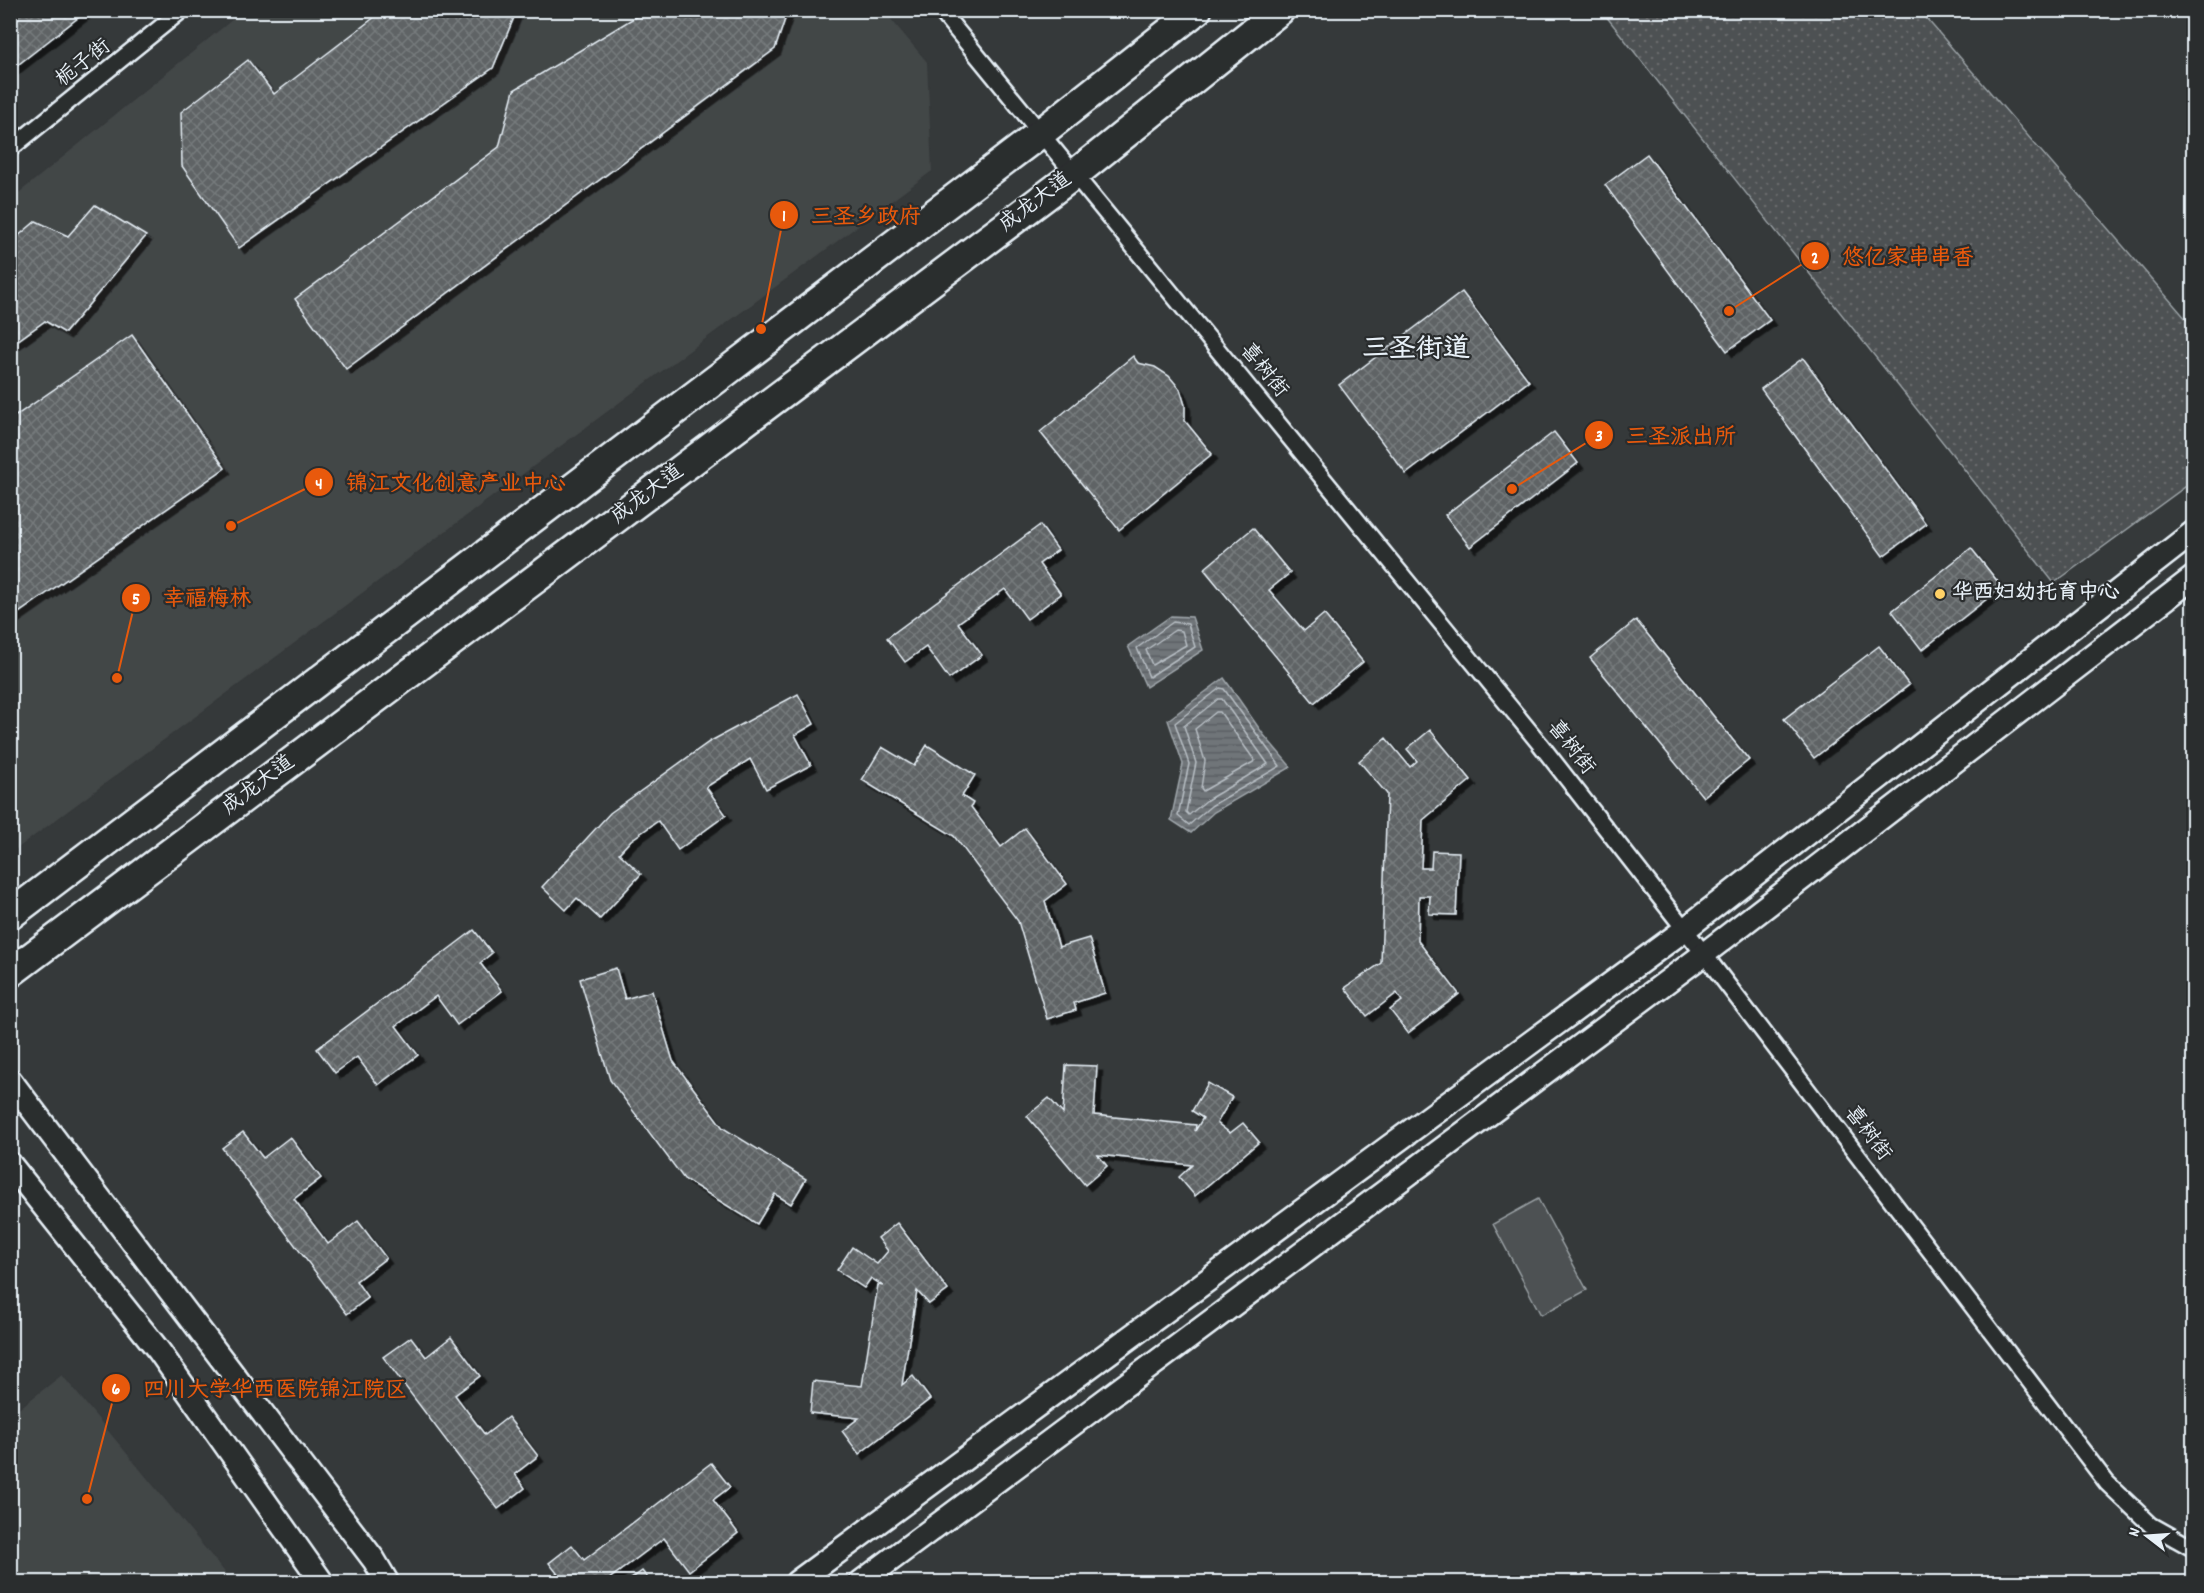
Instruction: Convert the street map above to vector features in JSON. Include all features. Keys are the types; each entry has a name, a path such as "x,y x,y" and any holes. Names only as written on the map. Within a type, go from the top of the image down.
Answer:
{"highway":[{"path":"10,915 1042,132 1197,10"},
{"name":"成龙大道","path":"10,973 1075,174 1280,10"}],"street":[{"name":"栀子街","path":"10,149 182,10"},
{"name":"喜树街","path":"940,10 1540,744 1704,954 2107,1483 2151,1525 2193,1549"},
{"path":"797,1582 1684,930 2193,532"},
{"path":"861,1582 1704,954 2193,577"},
{"path":"10,1080 229,1366 374,1560 387,1582"},
{"path":"10,1164 159,1351 322,1582"}],"shaded area":[{"path":"243,11 884,11 927,62 932,171 11,853 10,200"},
{"path":"1602,11 1920,11 2193,327 2193,481 2054,583"},
{"path":"1538,1199 1587,1290 1541,1315 1493,1224"},
{"path":"62,1375 233,1582 11,1582 11,1415"}],"water":[{"path":"1171,616 1192,617 1203,650 1146,687 1128,646"},
{"path":"1224,678 1263,734 1291,767 1214,812 1191,833 1171,820 1183,764 1168,720"}],"building":[{"path":"13,10 88,10 10,71"},
{"path":"384,10 517,10 493,68 239,248 182,166 181,112 248,60 274,94"},
{"path":"647,10 788,10 775,49 346,369 295,299 499,147 514,90"},
{"path":"1647,154 1770,320 1727,351 1605,185"},
{"path":"95,205 146,236 65,333 45,321 10,346 10,243 36,221 68,236"},
{"path":"1462,292 1529,381 1406,474 1339,385"},
{"path":"132,335 225,468 10,619 10,420"},
{"path":"1133,356 1138,363 1155,367 1169,376 1180,389 1185,405 1185,421 1212,454 1119,530 1040,432"},
{"path":"1803,358 1926,524 1883,556 1761,389"},
{"path":"1554,432 1578,463 1470,547 1445,515"},
{"path":"1040,525 1058,550 1039,564 1061,594 1027,619 1005,589 958,623 982,655 949,679 926,647 905,662 887,638"},
{"path":"1253,528 1290,573 1269,590 1304,631 1324,614 1363,662 1314,703 1204,569"},
{"path":"1971,548 2002,587 1922,650 1892,611"},
{"path":"1636,620 1749,760 1703,797 1590,658"},
{"path":"1879,646 1909,685 1814,758 1784,719"},
{"path":"798,694 814,724 795,735 811,765 766,789 750,759 706,787 726,815 678,850 658,821 631,840 619,853 641,874 600,919 577,898 566,910 542,887 610,813 709,742"},
{"path":"1430,730 1471,780 1423,820 1421,868 1431,868 1432,851 1459,852 1456,915 1429,914 1430,896 1419,896 1418,941 1459,994 1408,1033 1390,1010 1402,1001 1397,993 1367,1016 1345,988 1381,963 1387,794 1359,761 1386,738 1410,767 1417,761 1407,749"},
{"path":"927,745 975,775 962,796 973,803 971,807 1001,847 1025,828 1067,884 1045,901 1059,947 1089,938 1105,993 1074,1003 1076,1010 1047,1019 1018,921 954,836 862,780 882,747 914,766"},
{"path":"474,930 492,953 480,963 502,991 457,1025 436,996 396,1026 418,1055 378,1085 357,1057 335,1073 317,1049"},
{"path":"616,968 625,999 652,991 673,1061 723,1128 806,1179 791,1204 775,1194 757,1224 684,1179 610,1080 580,979"},
{"path":"1066,1065 1097,1066 1094,1115 1196,1125 1195,1131 1203,1118 1192,1111 1208,1083 1232,1097 1217,1123 1230,1133 1243,1123 1259,1142 1195,1196 1179,1177 1192,1165 1098,1155 1107,1166 1085,1185 1027,1116 1049,1098 1063,1114"},
{"path":"243,1132 263,1158 290,1137 321,1178 294,1199 328,1244 358,1221 386,1258 356,1281 368,1298 347,1314 222,1148"},
{"path":"897,1223 948,1290 929,1304 917,1291 902,1385 913,1376 930,1399 859,1454 842,1431 859,1418 810,1413 813,1381 862,1386 878,1285 883,1286 871,1278 864,1288 837,1270 852,1247 877,1264 888,1251 878,1238"},
{"path":"411,1337 426,1357 451,1337 480,1376 455,1395 485,1435 508,1417 538,1456 515,1474 525,1488 498,1509 383,1357"},
{"path":"711,1463 730,1487 713,1500 738,1533 689,1571 664,1538 605,1582 564,1582 549,1563 572,1545 584,1560"},
{"path":"642,1571 651,1582 627,1582"}],"place":[{"name":"悠亿家串串香","path":"1729,311"},
{"name":"三圣乡政府","path":"761,329"},
{"name":"三圣派出所","path":"1512,489"},
{"name":"锦江文化创意产业中心","path":"231,526"},
{"name":"华西妇幼托育中心","path":"1940,594"},
{"name":"幸福梅林","path":"117,678"},
{"name":"四川大学华西医院锦江院区","path":"87,1499"}],"district":[{"name":"三圣街道","path":"1416,350"}]}
